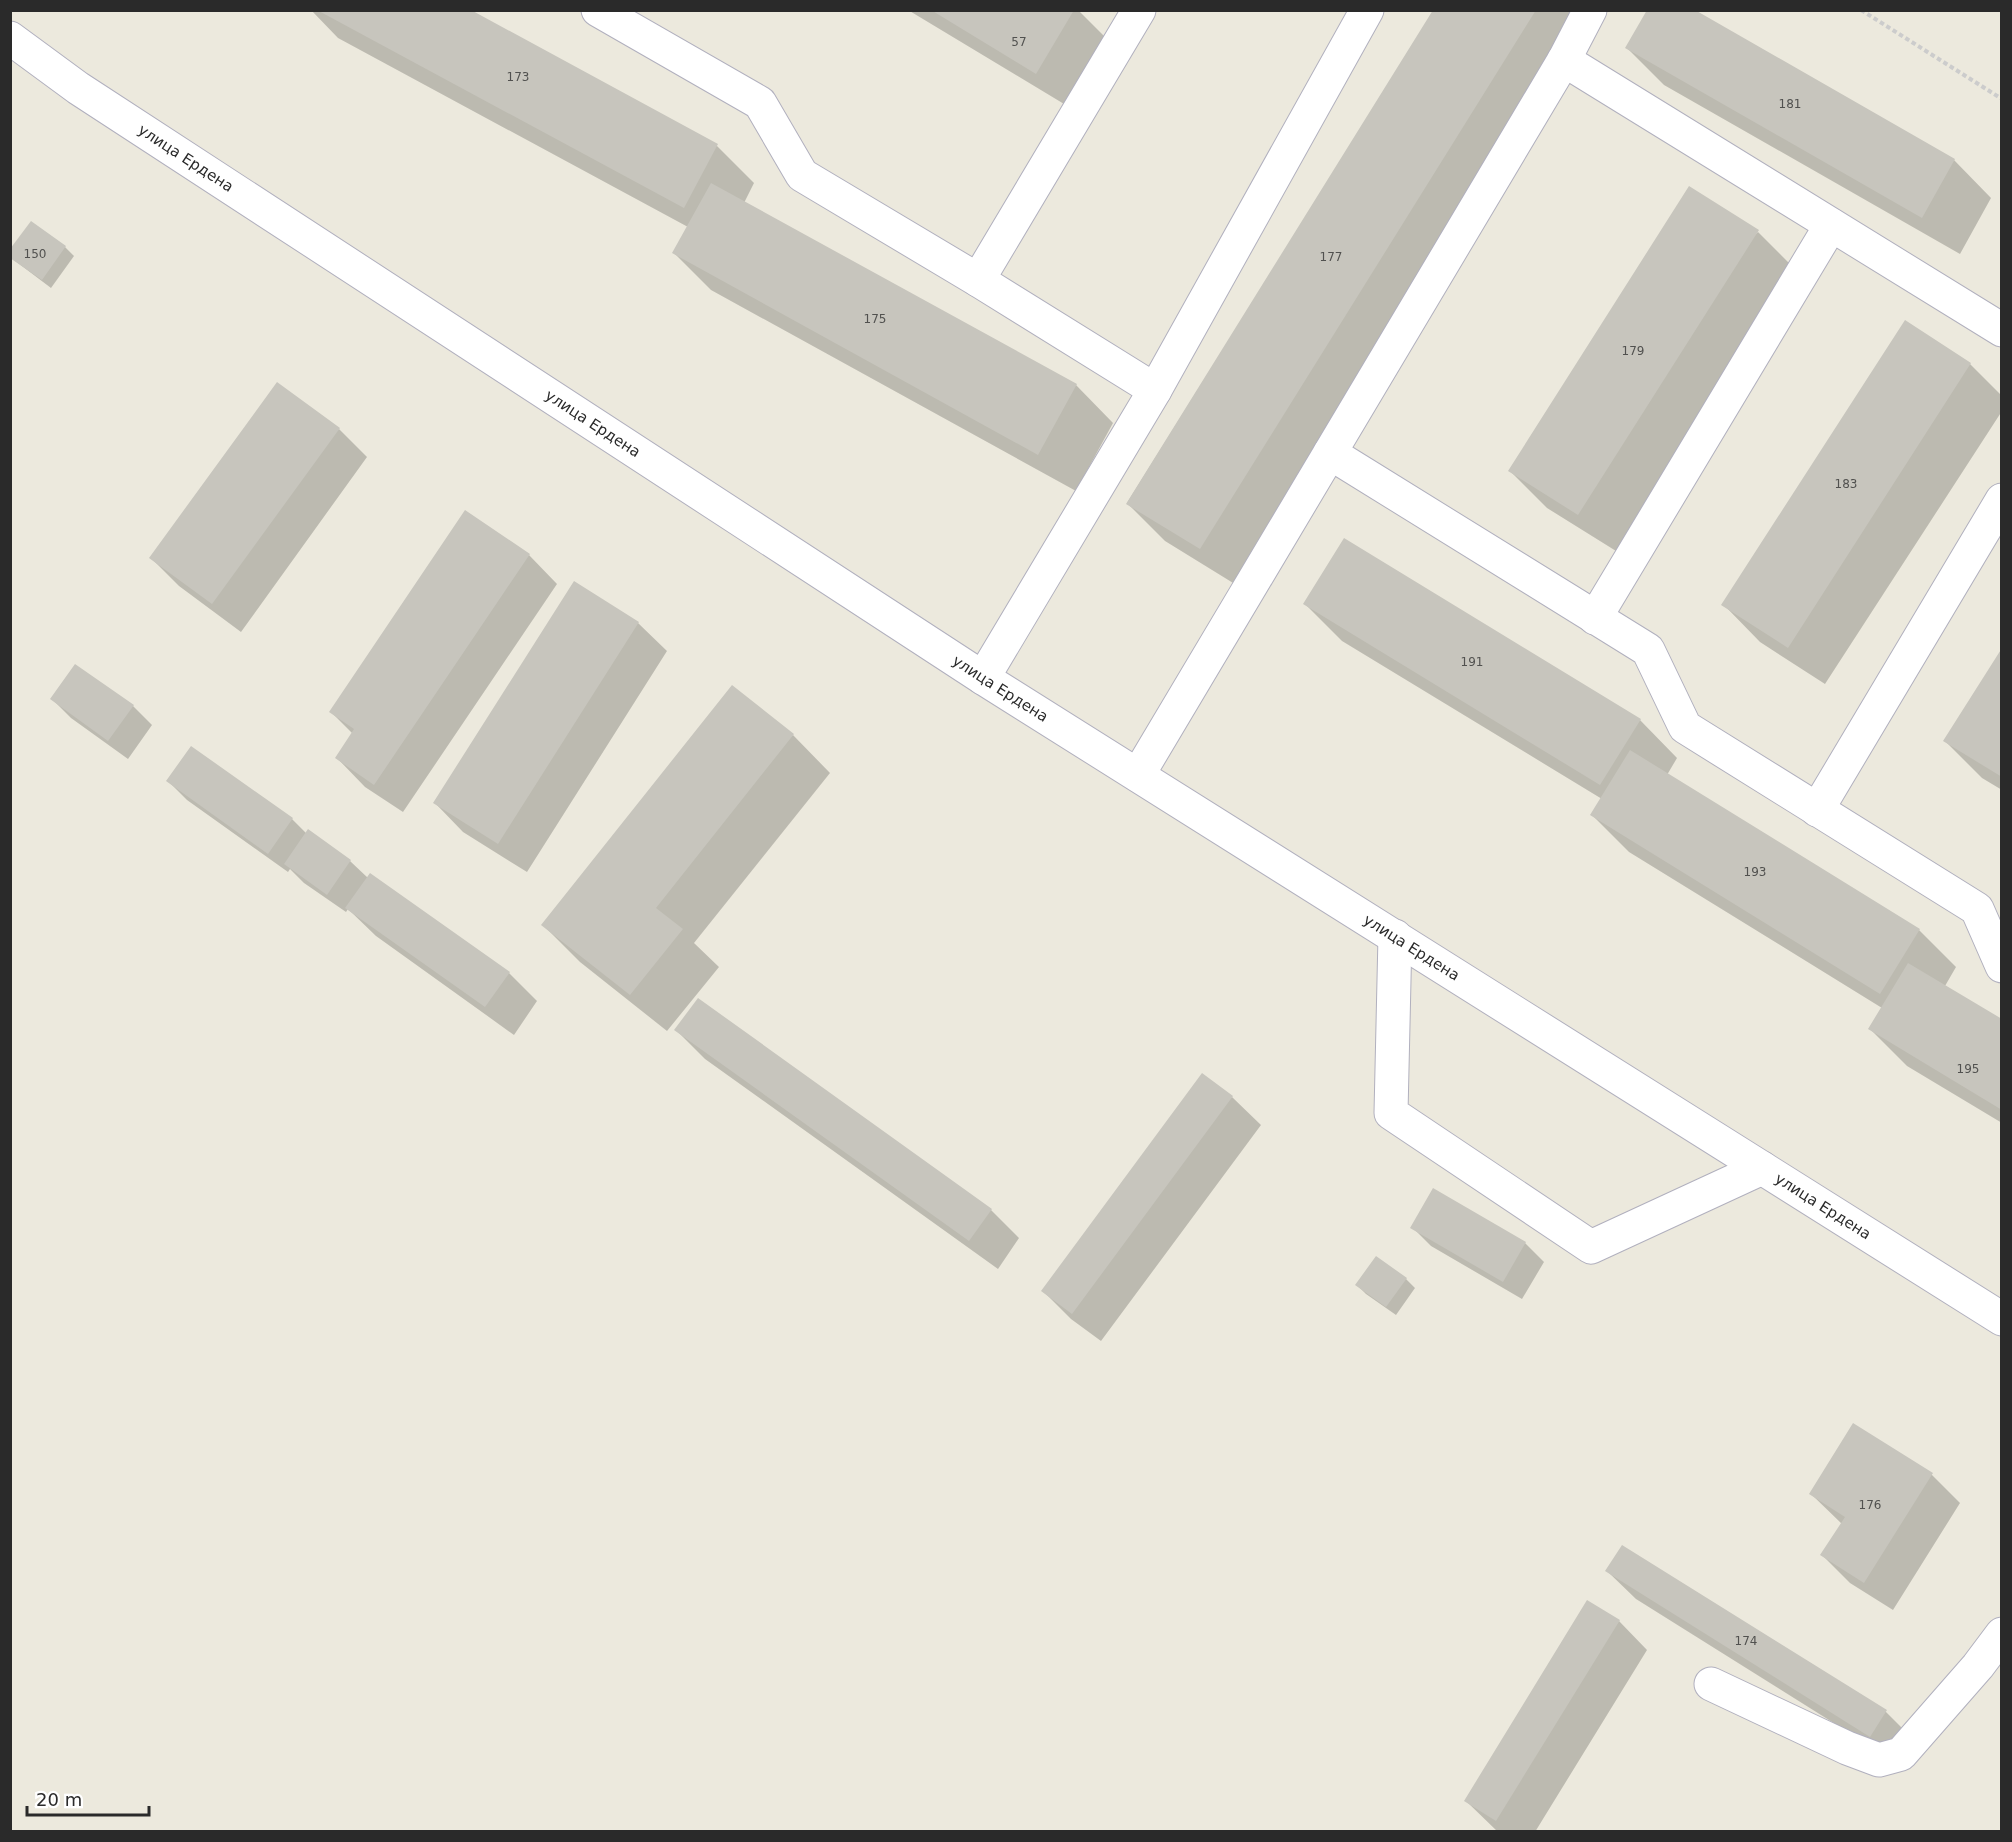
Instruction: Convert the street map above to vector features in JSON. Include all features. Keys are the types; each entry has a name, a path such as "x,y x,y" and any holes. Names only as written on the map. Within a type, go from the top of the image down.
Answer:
{"street":[{"path":"597,10 760,103 802,175 978,280 1155,390"},
{"path":"978,280 1139,10"},
{"path":"983,678 1155,390 1367,10"},
{"path":"1138,775 1564,60 1590,10"},
{"name":"улица Ердена","path":"10,38 78,88 983,678 2001,1319"},
{"path":"1564,60 2001,330"},
{"path":"1595,618 1831,225"},
{"path":"1330,453 1648,650 1685,727 1977,909 2001,966"},
{"path":"1817,810 2001,501"},
{"path":"1395,936 1390,1113 1591,1247 1762,1168"},
{"path":"1711,1684 1847,1748 1879,1760 1901,1754 1978,1666 2001,1634"}],"path":[{"path":"1861,10 2001,99"}],"building":[{"path":"317,10 471,10 718,144 684,208"},
{"path":"931,10 1074,10 1036,74"},
{"path":"1433,10 1536,10 1200,549 1126,504"},
{"path":"1647,10 1695,10 1955,159 1922,218 1625,48"},
{"path":"711,183 1077,384 1038,455 672,253"},
{"path":"1689,186 1759,230 1578,515 1508,471"},
{"path":"31,221 66,246 42,280 10,258 10,249"},
{"path":"1905,320 1971,363 1788,648 1721,605"},
{"path":"277,382 340,428 212,604 149,558"},
{"path":"465,510 530,554 374,785 335,758 354,729 329,712"},
{"path":"1344,538 1641,719 1600,785 1303,604"},
{"path":"574,581 639,622 498,844 433,803"},
{"path":"2002,648 2002,777 1943,741"},
{"path":"75,664 134,705 108,741 50,699"},
{"path":"732,685 794,734 656,908 683,929 630,995 541,925"},
{"path":"191,746 293,818 268,854 166,781"},
{"path":"1630,750 1920,929 1880,994 1590,815"},
{"path":"308,829 351,860 327,895 284,864"},
{"path":"370,873 510,972 485,1007 345,908"},
{"path":"1908,963 2002,1019 2002,1110 1868,1029"},
{"path":"698,998 992,1209 969,1241 674,1030"},
{"path":"1202,1073 1233,1096 1072,1314 1041,1291"},
{"path":"1433,1188 1526,1242 1503,1282 1410,1228"},
{"path":"1376,1256 1407,1278 1386,1307 1355,1285"},
{"path":"1853,1423 1933,1473 1864,1583 1820,1555 1845,1517 1809,1494"},
{"path":"1622,1545 1887,1710 1870,1737 1605,1571"},
{"path":"1587,1600 1620,1620 1496,1821 1464,1801"}]}
